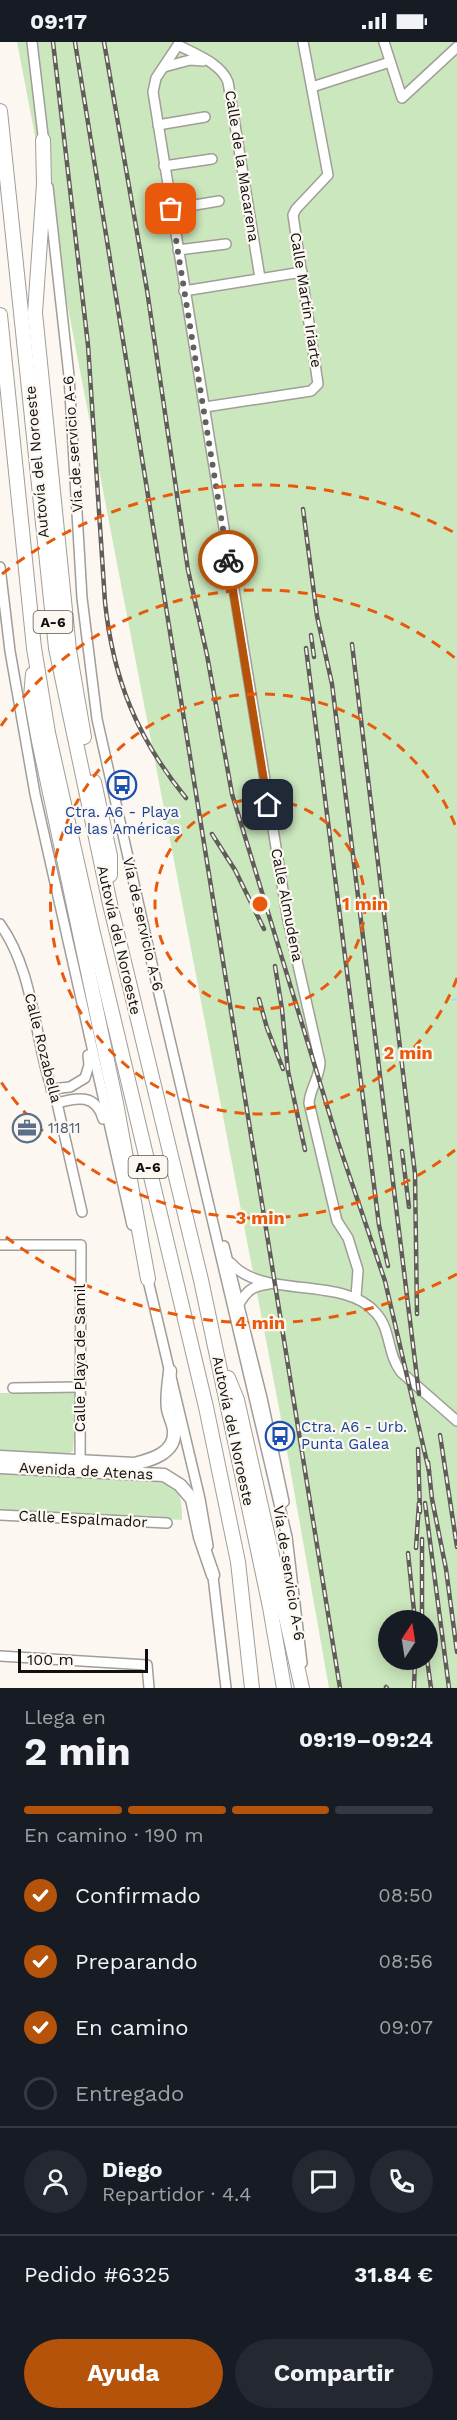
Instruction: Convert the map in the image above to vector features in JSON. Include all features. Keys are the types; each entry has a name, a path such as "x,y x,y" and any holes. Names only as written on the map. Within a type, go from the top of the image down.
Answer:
{"highway":[{"name":"Autovía del Noroeste","path":"0,111 56,648 110,904 216,1350 270,1607 284,1688"},
{"path":"43,140 44,184 35,313 69,650 83,735 110,856 110,904"},
{"name":"Autovía del Noroeste","path":"0,315 34,648 48,734 210,1429 238,1562 252,1688"},
{"path":"34,648 31,697 116,1103 148,1279"},
{"path":"216,1350 237,1400 304,1688"}],"main road":[{"name":"Avenida de Atenas","path":"0,1467 134,1464 151,1460 167,1450 174,1432 168,1407 170,1371"},
{"name":"Avenida de Atenas","path":"0,1457 164,1475 180,1485 192,1499 200,1537 213,1575"}],"street":[{"name":"Vía de servicio A-6","path":"32,42 69,376 83,608 97,719 287,1537 304,1688"},
{"name":"Calle Martín Iriarte","path":"205,407 311,391 316,387 318,378 293,215 328,175 303,42"},
{"path":"384,42 402,98 457,47"},
{"name":"Calle de la Macarena","path":"178,44 225,74 228,82 260,278"},
{"name":"Calle Almudena","path":"178,44 156,78 153,92 184,291 205,407 215,487 288,921 321,1062 309,1095 309,1103 336,1221 348,1238 358,1270 356,1297"},
{"path":"163,68 190,60 208,62"},
{"path":"312,87 390,63"},
{"path":"158,126 205,117"},
{"path":"164,166 212,159"},
{"path":"171,209 219,201"},
{"path":"178,250 226,244"},
{"path":"184,291 302,272"},
{"path":"0,567 10,651 35,794 128,1209"},
{"name":"Calle Rozabella","path":"0,924 23,968 82,1212"},
{"path":"51,1089 70,1087 85,1078 90,1065 73,961"},
{"path":"57,1103 75,1098 87,1100 99,1109 128,1209 148,1279 200,1499 213,1575 226,1688"},
{"path":"204,1184 228,1259 239,1304 282,1489 287,1537"},
{"name":"Calle Playa de Samil","path":"0,1245 81,1245 80,1465"},
{"path":"228,1259 247,1276 356,1297 377,1313 386,1331 393,1362 401,1372 457,1421"},
{"path":"239,1304 246,1291 258,1285 280,1284"},
{"path":"13,1388 80,1388"},
{"name":"Calle Espalmador","path":"0,1515 167,1523"},
{"path":"0,1656 147,1665 149,1688"}],"green space":[{"path":"17,42 457,42 457,1688 329,1688 284,1434"},
{"path":"0,1393 74,1393 77,1396 73,1451 68,1454 0,1451"},
{"path":"0,1473 161,1481 173,1488 179,1496 182,1520 0,1510"}],"waterway":[{"path":"452,1000 457,999"}],"railway":[{"path":"53,42 88,345 105,602 109,630 114,657 130,706 154,753 186,798"},
{"path":"75,42 340,1688"},
{"path":"104,42 147,290 188,570 207,655 232,794 338,1142 385,1281 429,1471"},
{"path":"303,509 317,616 332,684 419,1394"},
{"path":"311,635 314,657"},
{"path":"352,644 415,1174 417,1314"},
{"path":"306,648 379,1225 388,1266"},
{"path":"212,834 235,870 264,929"},
{"path":"275,966 288,1071 305,1150"},
{"path":"259,999 267,1028 283,1069"},
{"path":"402,1151 409,1207"},
{"path":"440,1435 457,1547"},
{"path":"418,1449 420,1512"},
{"path":"428,1462 457,1652"},
{"path":"416,1548 419,1503"},
{"path":"425,1503 449,1688"},
{"path":"422,1539 422,1610"},
{"path":"408,1553 414,1610"},
{"path":"414,1688 415,1670"},
{"path":"429,1670 431,1688"}],"way so far":[{"path":"171,209 205,407 215,487 228,560"}],"place":[{"name":"Ctra. A6 - Playa de las Américas","path":"122,785"},
{"name":"11811","path":"27,1128"},
{"name":"Ctra. A6 - Urb. Punta Galea","path":"280,1436"}],"route":[{"path":"228,560 268,805"}]}
